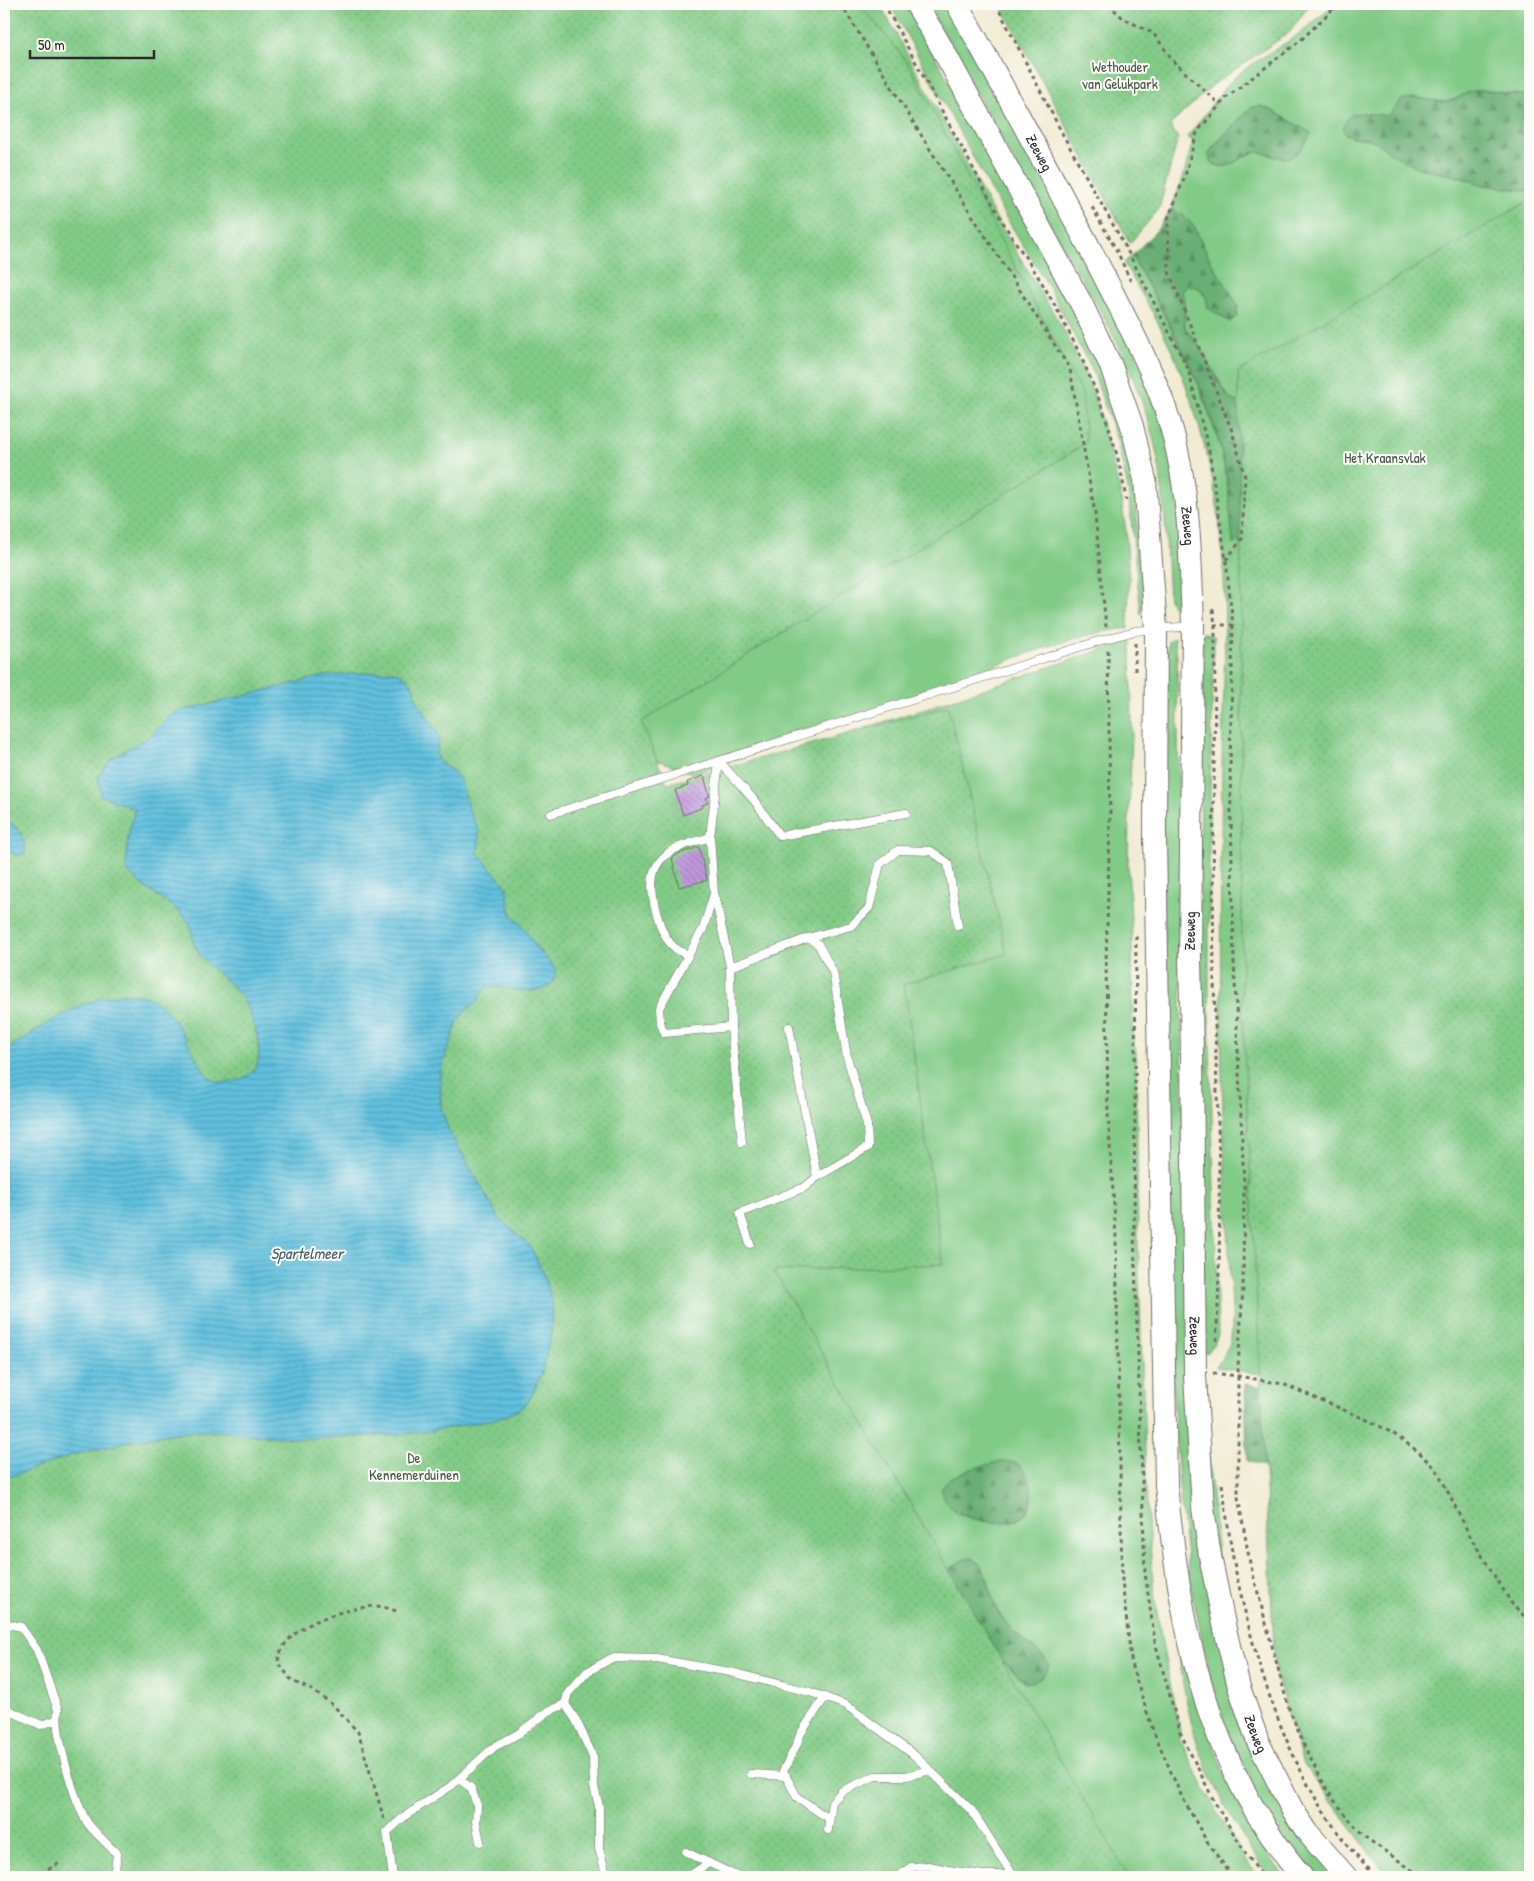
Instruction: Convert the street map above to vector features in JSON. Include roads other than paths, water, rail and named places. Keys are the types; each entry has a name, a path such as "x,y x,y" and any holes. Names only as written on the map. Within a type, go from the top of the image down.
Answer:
{"main road":[{"name":"Zeeweg","path":"916,4 942,48 1082,305 1111,366 1132,426 1145,480 1145,630 1156,856 1166,1486 1171,1530 1190,1647 1206,1705 1219,1740 1256,1815 1302,1877"},
{"name":"Zeeweg","path":"957,4 1070,209 1152,371 1169,421 1179,460 1192,578 1190,957 1195,1376 1203,1508 1210,1556 1239,1687 1258,1742 1292,1809 1308,1833 1346,1877"}],"lane":[{"path":"551,814 1108,638 1145,630 1193,626"},
{"path":"719,761 753,798 780,836 906,814"},
{"path":"719,761 710,837 714,894 730,967 731,1026 742,1142"},
{"path":"688,956 674,947 666,937 659,922 653,894 654,872 660,860 669,852 710,837"},
{"path":"730,967 808,938 851,926 869,908 880,864 898,850 931,851 948,864 958,926"},
{"path":"714,894 703,929 659,1008 660,1024 664,1033 731,1026"},
{"path":"750,1244 740,1213 805,1187 817,1177 868,1147 868,1125 848,1057 833,972 818,944 808,938"},
{"path":"789,1027 817,1177"},
{"path":"4,1623 21,1628 37,1650 58,1710 56,1720 74,1791 86,1821 117,1854 114,1877"},
{"path":"393,1877 387,1832 405,1816 460,1779 494,1747 518,1734 550,1711 565,1704 568,1693 587,1672 612,1658 656,1659 721,1670 810,1692 846,1705 914,1755 972,1811 1013,1876"},
{"path":"825,1697 801,1733 783,1771 797,1797 829,1819"},
{"path":"565,1704 576,1720 593,1757 594,1787 599,1806 599,1849 606,1877"},
{"path":"4,1708 41,1726 56,1720"},
{"path":"828,1830 832,1802 842,1791 875,1776 906,1776 930,1770"},
{"path":"750,1774 786,1776"},
{"path":"460,1779 471,1788 477,1805 476,1822 480,1842"},
{"path":"686,1852 738,1877"},
{"path":"687,1877 709,1863"},
{"path":"898,1877 911,1867 929,1866 983,1876 1013,1876"}],"water":[{"name":"Spartelmeer","path":"393,671 399,673 411,683 417,700 440,738 437,749 439,761 453,771 461,782 469,810 478,828 478,853 506,886 511,914 525,929 534,944 555,969 554,979 549,986 541,989 530,991 488,986 482,992 477,1002 465,1011 458,1021 440,1072 441,1107 448,1129 499,1218 529,1245 543,1272 552,1301 551,1333 541,1375 530,1399 519,1410 500,1418 424,1432 301,1439 211,1431 175,1433 73,1455 4,1479 4,1051 56,1018 97,999 118,994 137,994 162,1006 179,1027 203,1070 212,1079 225,1082 243,1078 254,1070 258,1063 259,1054 256,1032 249,1011 240,995 202,958 194,944 191,927 187,920 172,906 143,886 126,870 128,836 135,809 101,796 98,776 112,758 150,736 173,713 324,676"},
{"path":"4,821 18,829 23,838 25,854 15,856 4,844"}],"park label":[{"name":"Wethouder van Gelukpark","path":"1120,76"},
{"name":"Het Kraansvlak","path":"1385,458"},
{"name":"De Kennemerduinen","path":"414,1466"}]}
